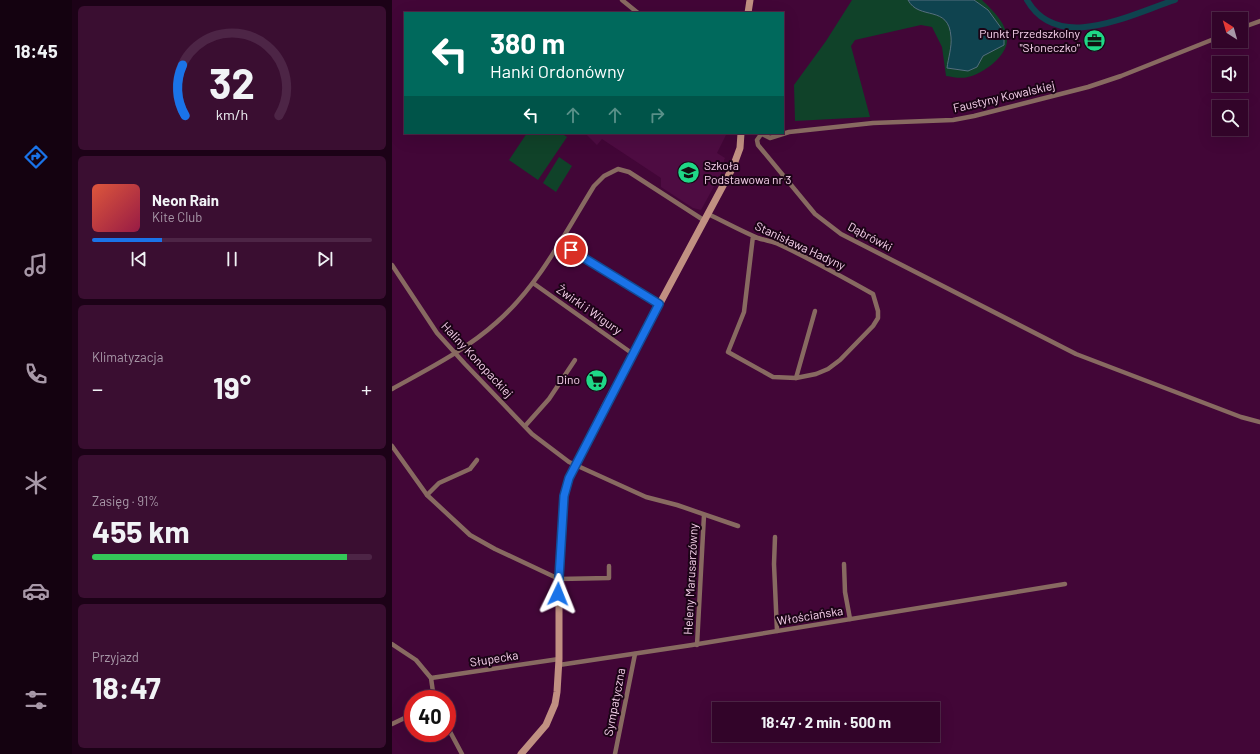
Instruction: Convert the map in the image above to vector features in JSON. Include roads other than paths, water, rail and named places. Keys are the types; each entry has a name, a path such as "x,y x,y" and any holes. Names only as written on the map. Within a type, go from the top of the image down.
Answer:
{"street":[{"path":"622,0 637,12"},
{"path":"748,12 750,0"},
{"path":"1248,25 1260,21"},
{"name":"Faustyny Kowalskiej","path":"784,134 873,123 953,120 974,116 1095,84 1212,40"},
{"path":"521,754 539,735 551,715 557,692 559,662 559,579 564,496 575,465 659,304 733,167 740,148 741,134"},
{"name":"Dąbrówki","path":"761,134 757,140 759,146 814,214 841,234 1076,354 1241,417 1260,422"},
{"name":"Faustyny Kowalskiej","path":"764,134 770,138 783,134"},
{"path":"392,390 456,353 498,322 533,283 594,186 604,176 618,169 629,172 705,221"},
{"name":"Stanisława Hadyny","path":"708,214 753,236 774,242 840,275 873,294 877,304 878,318 873,326 840,360 828,369 806,377 796,378"},
{"path":"753,236 744,312 728,352 773,377 796,378 815,312"},
{"path":"559,242 659,304"},
{"name":"Haliny Konopackiej","path":"392,265 437,333 532,434 575,465 646,497 667,503"},
{"name":"Żwirki i Wigury","path":"533,283 634,354"},
{"path":"525,426 549,399 574,360"},
{"path":"392,446 427,495 470,535 495,549 559,579 609,578 609,566"},
{"path":"427,495 440,483 470,469 477,460"},
{"name":"Heleny Marusarzówny","path":"667,503 738,526"},
{"name":"Heleny Marusarzówny","path":"697,644 704,515"},
{"path":"775,537 774,564 777,631"},
{"path":"844,564 845,592 850,619"},
{"name":"Włościańska","path":"559,662 635,654 1065,584"},
{"path":"392,644 416,660 431,678 433,690"},
{"name":"Sympatyczna","path":"615,754 635,654"},
{"name":"Słupecka","path":"431,678 559,662"},
{"path":"392,724 404,718"},
{"path":"456,742 462,754"}],"water":[{"path":"908,0 974,0 988,10 1004,32 1004,45 983,56 977,67 968,71 947,68 951,37 949,27 945,20 939,16 919,10"}],"waterway":[{"path":"1027,0 1040,16 1057,25 1076,27 1096,26 1138,14 1175,0"}],"place":[{"name":"Punkt Przedszkolny \"Słoneczko\"","path":"1095,41"},
{"name":"Szkoła Podstawowa nr 3","path":"688,173"},
{"name":"Dino","path":"596,380"}]}
